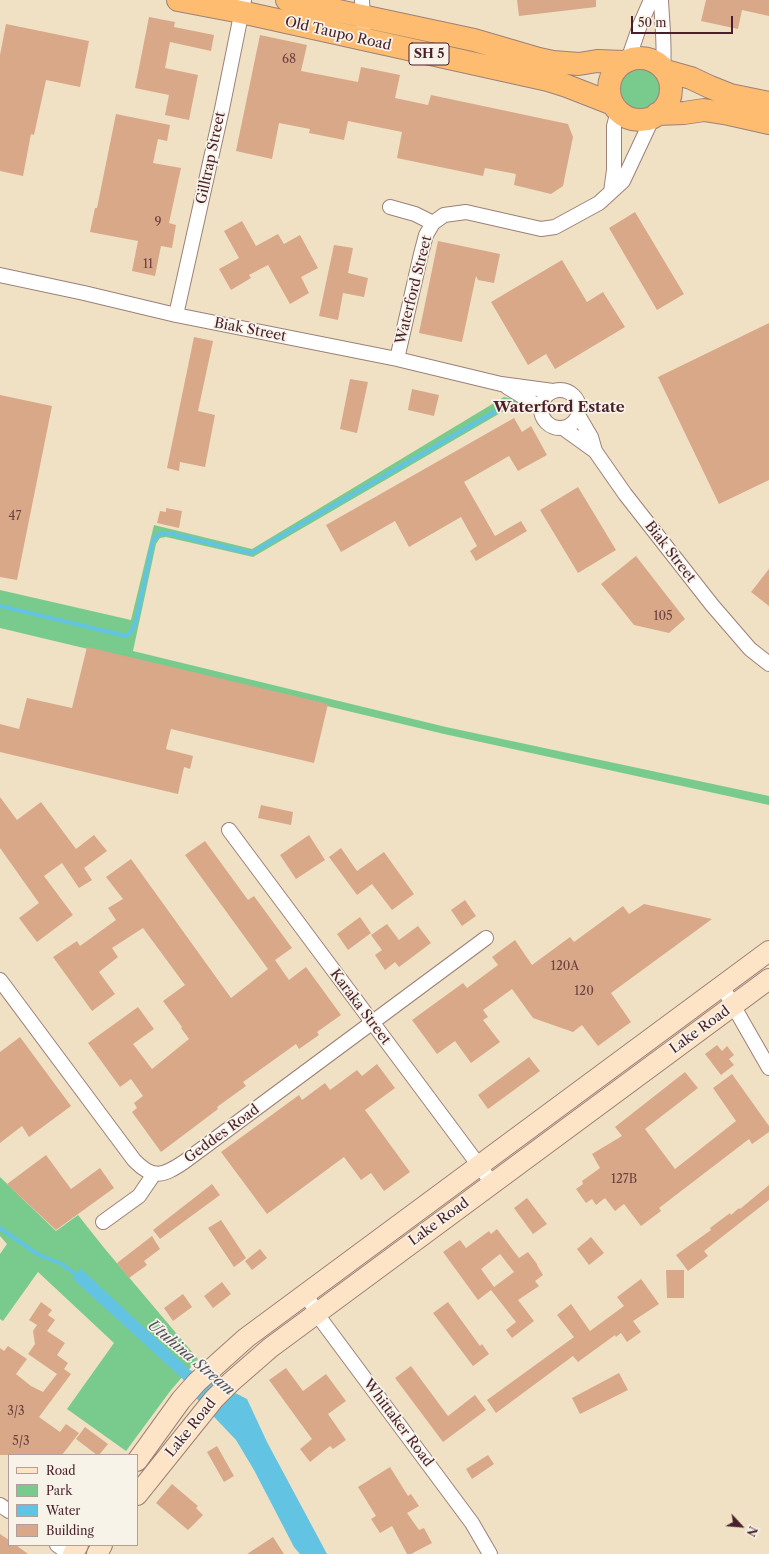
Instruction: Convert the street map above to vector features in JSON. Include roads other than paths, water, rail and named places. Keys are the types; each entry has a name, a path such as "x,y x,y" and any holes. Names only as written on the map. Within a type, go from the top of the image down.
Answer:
{"highway":[{"name":"Old Taupo Road","path":"178,0 243,6 364,40 548,80 616,108"},
{"name":"Old Taupo Road","path":"286,0 363,8 539,60 579,64 597,61 626,61"},
{"name":"SH 5","path":"626,61 643,58 658,63 665,69 691,78 730,95 769,103"},
{"path":"616,108 609,89 610,81 618,67 626,61"},
{"path":"655,116 667,104 671,91 669,77 665,69"},
{"name":"SH 5","path":"616,108 631,118 646,119 655,116 704,110 769,123"}],"main road":[{"name":"Lake Road","path":"138,1459 181,1400 215,1364 246,1338 769,951"},
{"name":"Lake Road","path":"138,1494 199,1417 231,1382 270,1348 769,979"}],"street":[{"path":"626,61 652,0"},
{"path":"661,0 662,27 665,47 665,69"},
{"name":"Gilltrap Street","path":"176,315 243,6"},
{"path":"363,8 364,40"},
{"path":"611,192 614,170 614,126 616,108"},
{"name":"Waterford Street","path":"398,359 421,254 426,235 433,223 444,215 466,212 542,229 554,227 599,203 623,181 655,116"},
{"path":"390,207 415,214 433,223"},
{"name":"Biak Street","path":"0,275 176,315 398,359 501,384 553,391"},
{"name":"Biak Street","path":"501,384 540,407"},
{"path":"564,390 573,395 578,404 578,415 573,422 563,428 553,427 546,423 541,414 540,407 545,396 553,391 564,390"},
{"name":"Biak Street","path":"578,415 590,437 595,451 662,543 750,649 769,664"},
{"name":"Biak Street","path":"563,428 595,451"},
{"name":"Karaka Street","path":"229,830 492,1183"},
{"name":"Geddes Road","path":"154,1174 162,1174 171,1171 184,1162 486,938"},
{"path":"0,980 134,1160 145,1170 154,1174 139,1196 103,1222"},
{"path":"722,986 769,1068"},
{"name":"Whittaker Road","path":"305,1294 472,1523 490,1554"},
{"path":"58,1546 70,1554"}],"water":[{"path":"80,1268 190,1370 247,1399 267,1442 327,1554 300,1554 294,1547 254,1470 236,1440 198,1400 182,1378 73,1279"}],"waterway":[{"path":"0,606 126,636 131,632 136,622 153,541 159,534 168,533 250,553 508,404"},
{"name":"Utuhina Stream","path":"0,1228 37,1254 62,1264 79,1277"}],"district":[{"name":"Waterford Estate","path":"559,408"}]}
